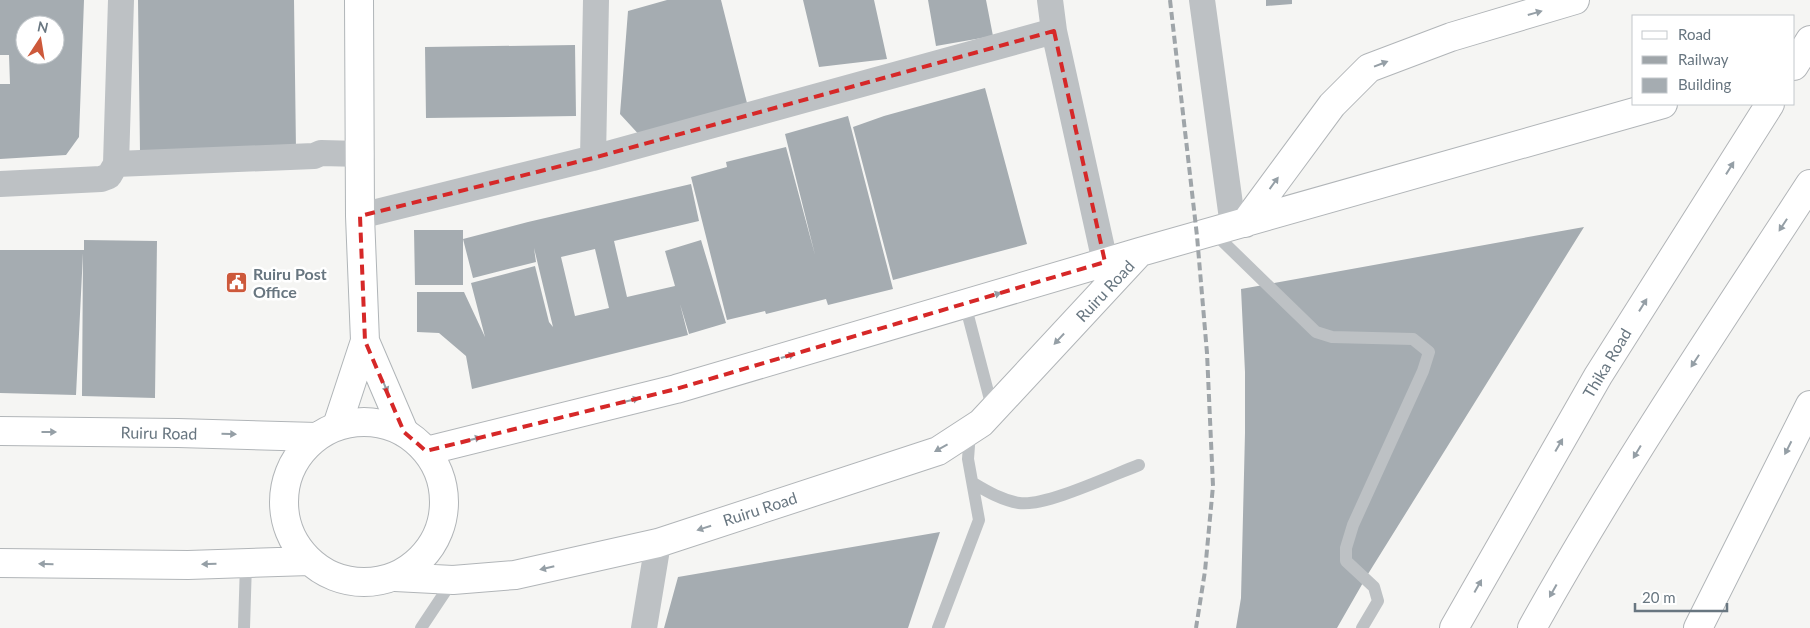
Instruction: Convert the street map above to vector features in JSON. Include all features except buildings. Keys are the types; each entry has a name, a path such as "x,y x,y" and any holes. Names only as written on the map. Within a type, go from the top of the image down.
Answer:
{"main road":[{"path":"359,0 360,216 366,342 404,432"},
{"path":"1230,227 1332,105 1369,68 1451,36 1575,0"},
{"path":"1795,64 1810,40"},
{"path":"1795,72 1810,68"},
{"name":"Thika Road","path":"1454,628 1598,376 1769,105"},
{"path":"1140,252 1653,106"},
{"path":"1532,628 1559,580 1663,410 1810,184"},
{"name":"Ruiru Road","path":"426,451 676,389 1140,252"},
{"name":"Ruiru Road","path":"395,577 453,580 515,575 658,543 938,451 982,423 1140,252"},
{"path":"327,432 366,342"},
{"path":"1698,628 1810,405"},
{"path":"371,422 404,432 426,451 441,477 446,507 438,536 421,560 395,577 366,583 336,578 310,561 295,543 286,521 284,497 289,474 300,454 327,432 371,422"},
{"name":"Ruiru Road","path":"0,432 327,432"},
{"path":"0,563 188,565 310,561"}],"street":[{"path":"0,184 101,179 109,176 114,170 116,164 121,0"},
{"path":"593,158 596,0"},
{"path":"1050,0 1054,31 1105,262"},
{"path":"1202,0 1230,227"},
{"path":"360,216 593,158 1054,31"},
{"path":"116,164 314,156 321,153 360,154"},
{"path":"644,628 658,543"}],"lane":[{"path":"1230,227 1316,332 1332,337 1413,339 1429,352 1423,371 1353,525 1346,548 1346,561 1374,587 1378,601 1362,628"},
{"path":"965,304 993,411"},
{"path":"938,628 979,520 968,459 971,429"},
{"path":"973,483 995,496 1021,503 1050,500 1139,465"},
{"path":"244,628 246,563"},
{"path":"421,628 453,580"}],"highlighted area":[{"path":"1054,31 1105,262 676,389 426,451 404,432 365,341 360,216 593,158"}],"railway":[{"path":"1170,0 1197,236 1207,353 1213,486 1205,571 1196,628"}],"place":[{"name":"Ruiru Post Office","path":"237,283"}]}
